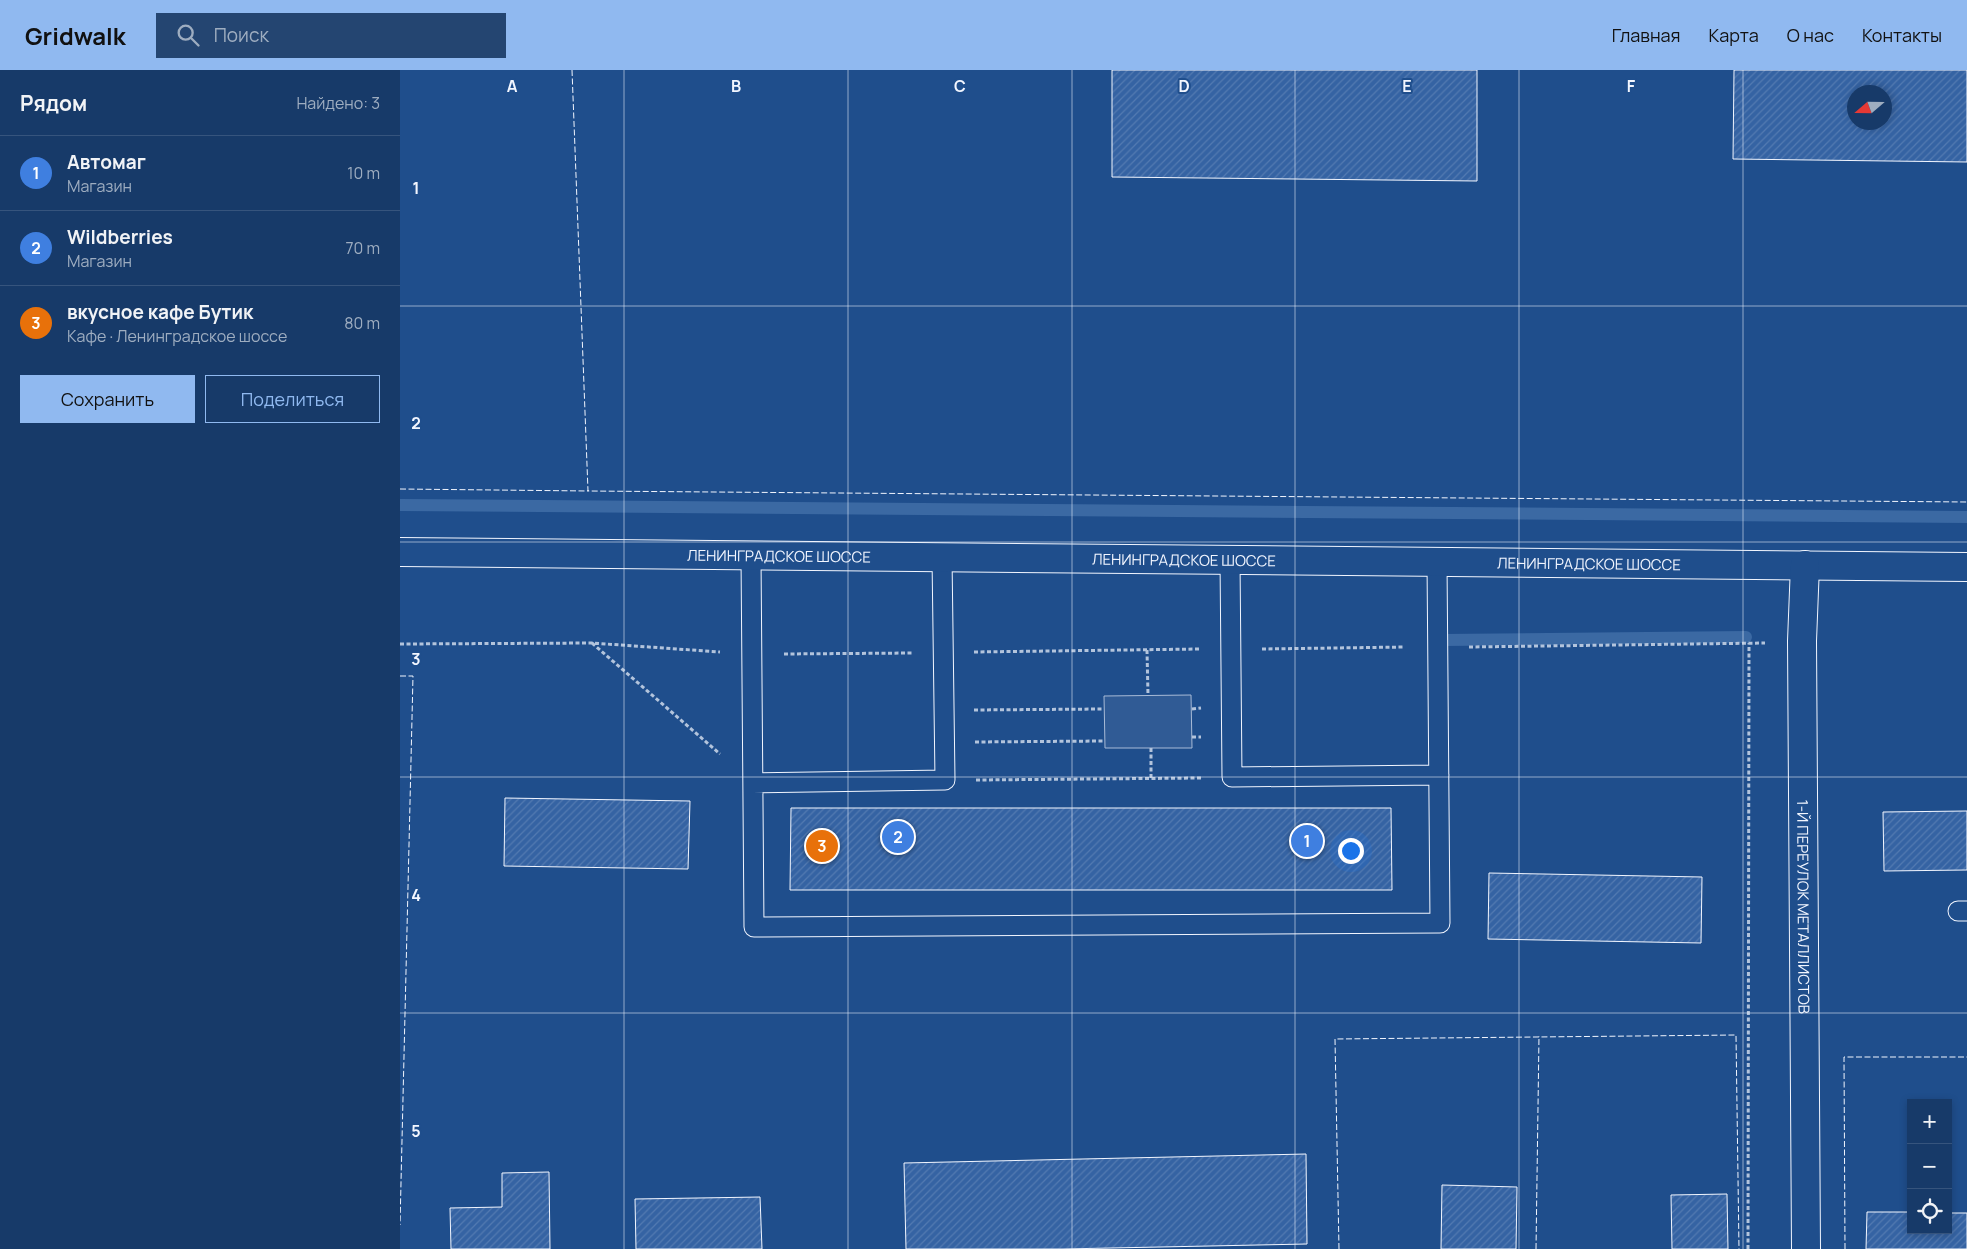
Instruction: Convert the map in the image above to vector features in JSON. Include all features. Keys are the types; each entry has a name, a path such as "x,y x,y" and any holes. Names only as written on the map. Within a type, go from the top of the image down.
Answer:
{"main road":[{"name":"ЛЕНИНГРАДСКОЕ ШОССЕ","path":"400,552 1967,567"},
{"name":"1-Й ПЕРЕУЛОК МЕТАЛЛИСТОВ","path":"1805,565 1802,651 1806,1249"}],"lane":[{"path":"751,556 754,927 1440,923 1438,562"},
{"path":"753,783 945,780 942,557"},
{"path":"1230,560 1232,777 1439,775"}],"path":[{"path":"592,643 753,783"},
{"path":"400,644 592,643 752,655 1748,643 1748,1249"},
{"path":"1147,650 1148,695"},
{"path":"944,711 1104,709"},
{"path":"945,743 1104,741"},
{"path":"1151,748 1151,778"},
{"path":"945,780 1232,777"}],"shaded area":[{"path":"1191,695 1192,748 1105,748 1104,696"}],"building":[{"path":"1112,70 1477,70 1477,181 1112,177"},
{"path":"1734,70 1967,70 1967,162 1733,159"},
{"path":"505,798 690,801 688,869 504,866"},
{"path":"791,808 1391,808 1392,890 790,890"},
{"path":"1967,811 1967,870 1884,871 1883,812"},
{"path":"1489,873 1702,877 1701,943 1488,939"},
{"path":"1306,1154 1307,1244 1062,1249 906,1249 904,1163"},
{"path":"549,1172 550,1249 451,1249 450,1208 502,1207 502,1173"},
{"path":"1442,1185 1517,1187 1516,1249 1441,1249"},
{"path":"1727,1194 1728,1249 1672,1249 1671,1195"},
{"path":"760,1197 762,1249 636,1249 635,1199"},
{"path":"1867,1212 1907,1212 1907,1234 1952,1234 1952,1213 1967,1213 1967,1249 1866,1249"}],"waterway":[{"path":"400,505 1967,517"},
{"path":"1443,640 1746,637"}],"fence":[{"path":"572,70 588,491 1967,502"},
{"path":"400,489 588,490"},
{"path":"400,676 413,676 400,1225"},
{"path":"1339,1249 1335,1039 1736,1035 1739,1249"},
{"path":"1536,1249 1539,1036"},
{"path":"1845,1249 1844,1057 1967,1057"}],"place":[{"name":"Wildberries","path":"898,837"},
{"name":"Автомаг","path":"1307,841"},
{"name":"вкусное кафе Бутик","path":"822,846"}]}
